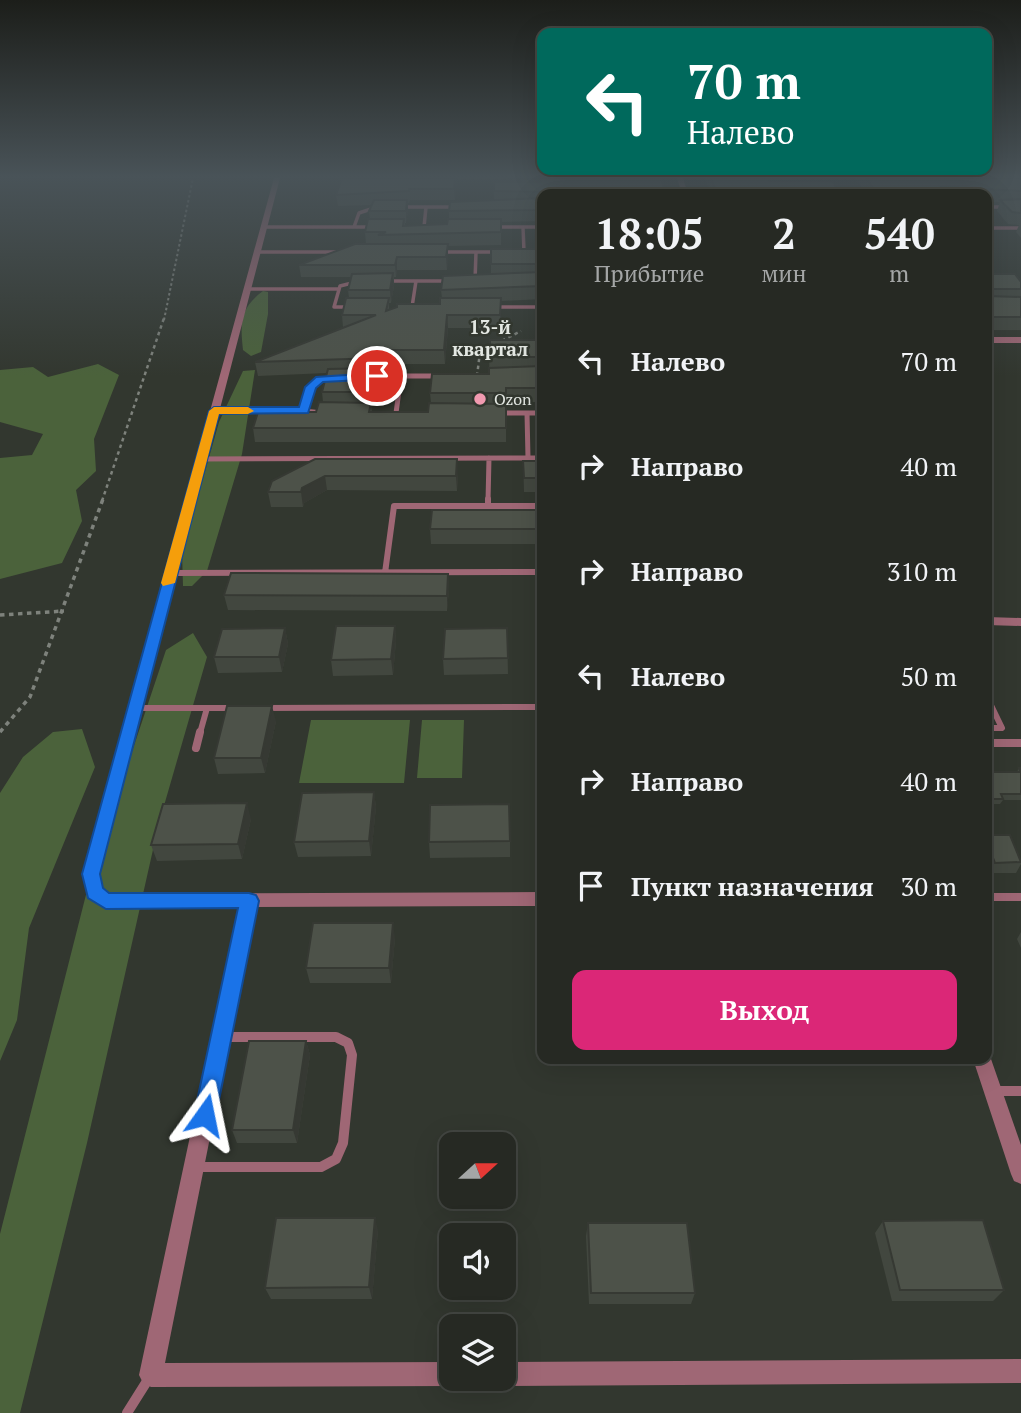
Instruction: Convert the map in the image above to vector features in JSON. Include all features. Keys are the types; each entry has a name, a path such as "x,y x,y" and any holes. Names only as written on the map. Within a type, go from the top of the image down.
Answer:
{"street":[{"path":"258,244 91,874 94,892 106,901 537,899"},
{"path":"992,340 1021,341"},
{"path":"992,621 1021,622"},
{"path":"249,901 151,1375 439,1374"},
{"path":"984,1064 1021,1174"},
{"path":"516,1374 1021,1371"}],"lane":[{"path":"524,244 524,252"},
{"path":"256,252 352,252"},
{"path":"435,252 533,252"},
{"path":"475,281 476,252"},
{"path":"360,307 334,307 339,289 348,282 368,281"},
{"path":"380,281 488,281"},
{"path":"412,307 416,281"},
{"path":"246,289 339,289"},
{"path":"399,307 426,307"},
{"path":"480,307 537,307"},
{"path":"304,411 312,384 325,377 341,376"},
{"path":"365,376 477,376"},
{"path":"396,413 401,376"},
{"path":"214,411 335,413"},
{"path":"384,413 409,413"},
{"path":"487,413 537,413"},
{"path":"527,413 528,458"},
{"path":"488,506 489,458"},
{"path":"201,459 537,458"},
{"path":"385,573 394,506 537,506"},
{"path":"171,573 537,572"},
{"path":"135,708 537,707"},
{"path":"992,707 1009,743"},
{"path":"195,748 207,708"},
{"path":"992,728 1002,728"},
{"path":"992,743 1021,743"},
{"path":"992,897 1021,897"},
{"path":"194,1167 321,1167 336,1159 343,1143 352,1055 348,1043 336,1037 221,1037"},
{"path":"992,1091 1021,1091"},
{"path":"127,1413 151,1375"}],"path":[{"path":"0,732 30,697 64,611 160,337 179,244"},
{"path":"477,376 480,352 522,331"},
{"path":"0,615 64,611"}],"green space":[{"path":"263,291 268,292 268,314 261,352 251,356 243,350 243,317 255,297"},
{"path":"98,364 119,375 94,439 96,471 76,490 82,521 62,563 0,579 0,458 32,455 43,434 0,422 0,370 33,367 48,377"},
{"path":"255,370 242,454 207,571 192,586 183,586 182,553 219,422 243,371"},
{"path":"193,633 207,657 159,823 87,1143 20,1413 0,1413 0,1234 92,871 166,650"},
{"path":"311,720 410,720 404,783 299,783"},
{"path":"422,720 464,720 462,778 417,778"},
{"path":"82,729 95,767 29,928 17,1020 0,1061 0,793 23,757 53,732"}],"building":[{"path":"355,244 448,244 446,257 397,257 395,265 299,265"},
{"path":"491,249 537,249 537,264 491,264"},
{"path":"537,272 537,286 441,290 443,276"},
{"path":"393,273 390,290 348,290 352,274"},
{"path":"992,274 1015,274 1021,282 1021,289 992,289"},
{"path":"992,296 1021,297 1021,317 992,317"},
{"path":"346,298 389,298 386,311 397,307 397,304 440,304 440,298 501,298 500,315 447,315 444,350 381,350 380,358 255,362 376,315 342,315"},
{"path":"490,340 537,340 537,357 490,357"},
{"path":"537,366 537,388 506,388 506,393 430,393 432,374 489,374 489,368"},
{"path":"378,368 373,392 322,392 328,369"},
{"path":"319,402 371,403 369,412 428,412 429,403 506,404 506,428 253,428 258,412 316,412"},
{"path":"315,459 457,459 456,476 325,476 302,488 301,492 268,492 272,481"},
{"path":"523,461 537,461 537,478 524,478"},
{"path":"432,510 537,510 537,529 430,529"},
{"path":"231,573 448,574 447,596 224,595"},
{"path":"336,626 395,626 391,659 331,660"},
{"path":"285,628 279,657 214,657 222,629"},
{"path":"507,628 508,658 443,659 445,629"},
{"path":"227,706 272,706 261,758 214,758"},
{"path":"992,772 1021,772 1021,794 1001,794 1003,799 992,799"},
{"path":"374,792 369,841 294,842 302,793"},
{"path":"247,803 238,844 151,845 163,804"},
{"path":"509,804 510,841 429,842 430,805"},
{"path":"992,835 1010,835 1021,862 995,863 992,855"},
{"path":"313,923 393,923 389,968 306,968"},
{"path":"249,1041 306,1041 293,1130 232,1130"},
{"path":"276,1218 375,1218 369,1287 265,1288"},
{"path":"983,1220 1004,1290 900,1290 883,1221"},
{"path":"588,1223 687,1223 695,1293 591,1293"}],"slow traffic":[{"path":"168,583 214,411 248,411"}],"place":[{"name":"Ozon","path":"480,399"}],"district":[{"name":"13-й квартал","path":"490,337"}],"route":[{"path":"205,1115 249,901 106,901 94,892 90,881 91,874 214,411 304,411 310,387 320,379 377,376"}]}
